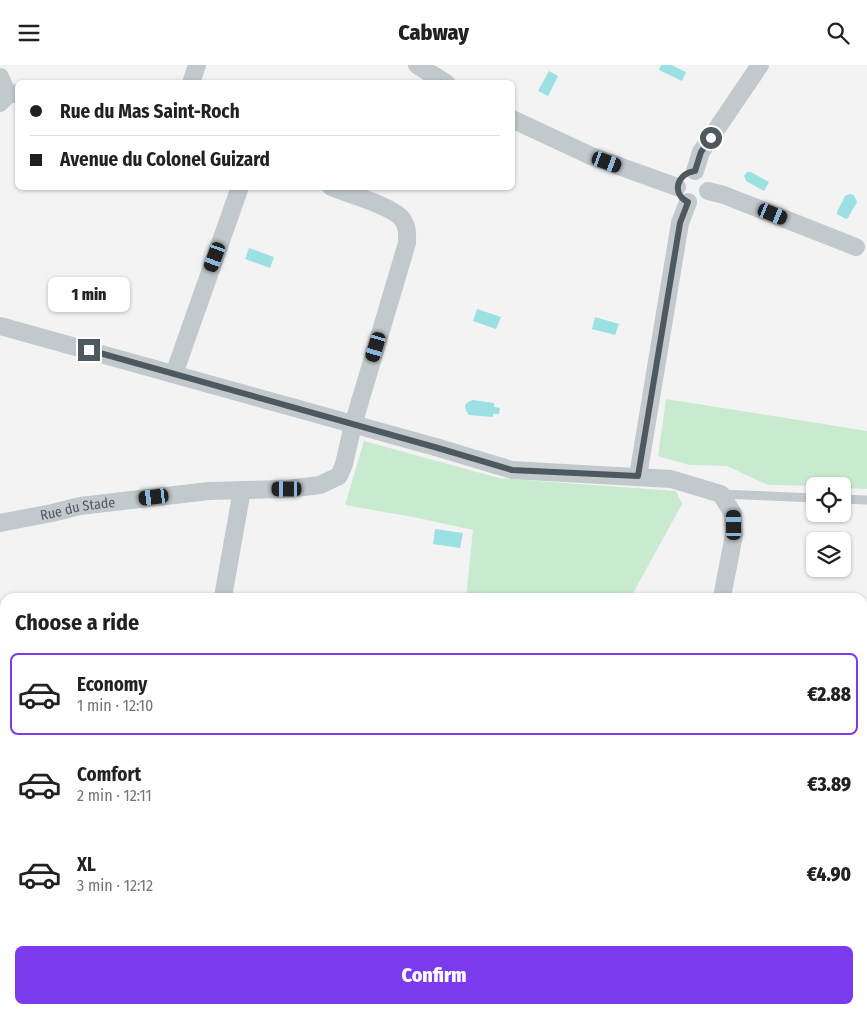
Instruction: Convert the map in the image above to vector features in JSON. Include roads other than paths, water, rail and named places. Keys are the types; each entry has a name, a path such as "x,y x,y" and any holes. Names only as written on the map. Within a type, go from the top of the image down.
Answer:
{"street":[{"path":"192,80 197,65"},
{"path":"417,65 441,80"},
{"path":"695,171 701,152 760,65"},
{"path":"0,77 8,97"},
{"path":"515,120 591,156 677,187"},
{"path":"695,171 707,180 708,191 703,199 693,203 680,196 677,187 681,177 695,171"},
{"path":"174,374 239,190"},
{"name":"Rue du Stade","path":"0,523 80,506 209,491 287,489 320,485 339,476 407,243 408,229 402,218 392,210 339,190"},
{"path":"708,191 724,195 856,247"},
{"path":"638,476 680,223 688,202"},
{"path":"0,326 512,470 670,479 721,494 733,515 734,535 723,593"},
{"path":"224,593 242,490"}],"lane":[{"path":"721,494 806,498"},
{"path":"851,499 867,500"}],"water":[{"path":"661,65 671,65 686,72 682,81 659,70"},
{"path":"549,71 558,76 548,96 538,91"},
{"path":"747,172 751,172 769,182 764,191 746,181 744,176"},
{"path":"849,194 854,195 857,202 846,219 837,214 837,212 845,196"},
{"path":"249,248 274,257 270,268 245,259"},
{"path":"477,309 501,317 496,329 473,321"},
{"path":"595,317 619,324 615,335 592,329"},
{"path":"473,400 494,403 494,407 500,408 499,414 493,414 493,417 469,415 465,405"},
{"path":"435,529 463,533 460,548 433,544"}]}
